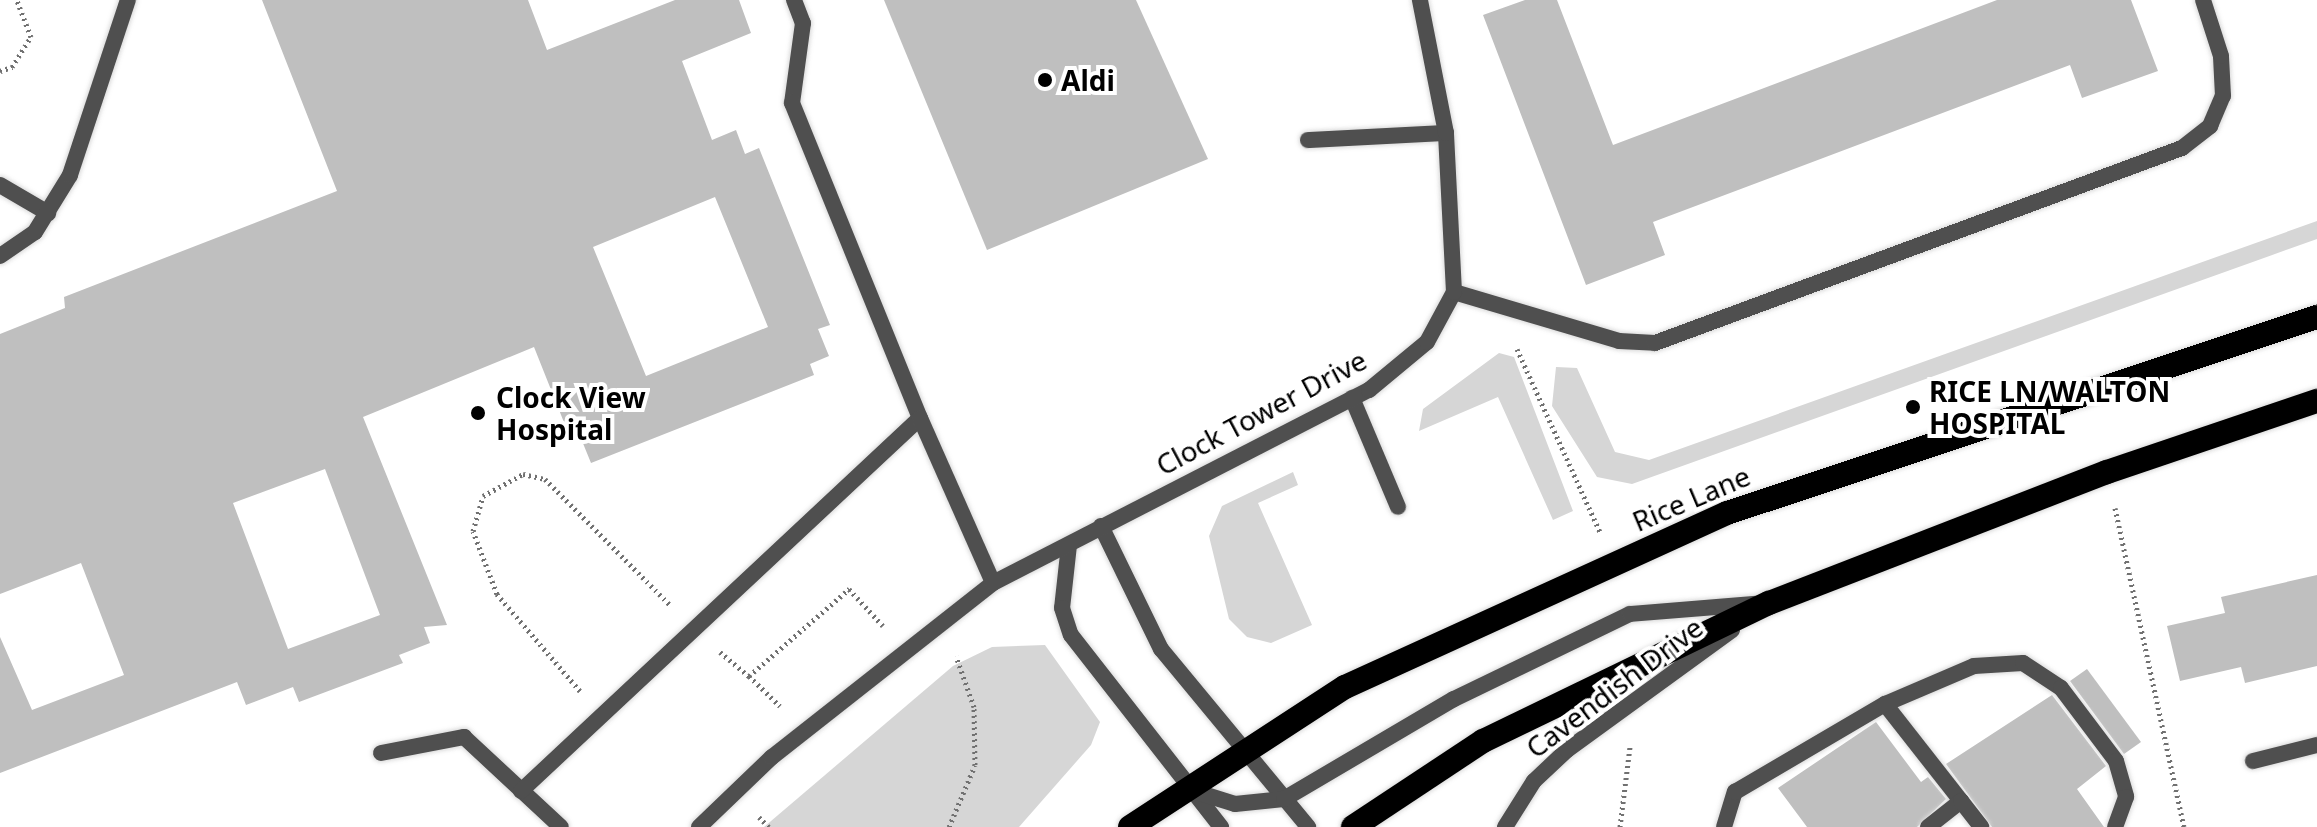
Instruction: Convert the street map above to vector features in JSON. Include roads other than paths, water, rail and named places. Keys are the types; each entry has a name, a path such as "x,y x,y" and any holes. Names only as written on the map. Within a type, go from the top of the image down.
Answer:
{"highway":[{"name":"Rice Lane","path":"1130,827 1242,751 1345,687 1613,563 1876,460 2317,317"},
{"path":"1353,827 1483,741 1769,603 2107,472 2317,401"}],"street":[{"path":"0,256 48,213 70,175 128,0"},
{"path":"794,0 803,23 792,103 920,418 993,583"},
{"path":"1420,0 1446,133 1454,292 1619,341 1655,343 1698,333 2182,148 2210,126 2223,96 2221,56 2203,0"},
{"path":"1308,140 1446,133"},
{"path":"0,185 48,213"},
{"name":"Clock Tower Drive","path":"699,827 805,731 993,583 1352,398 1427,342 1454,292"},
{"path":"1352,398 1398,507"},
{"path":"521,791 920,418"},
{"path":"1101,526 1161,649 1242,751 1308,827"},
{"path":"1069,545 1062,593 1071,635 1187,789 1221,827"},
{"path":"1187,789 1235,804 1284,799 1454,699 1630,614 1769,603"},
{"name":"Cavendish Drive","path":"1505,827 1534,781 1627,707 1769,603"},
{"path":"1724,827 1735,792 1885,704 1974,666 2023,663 2061,688 2116,761 2126,797 2115,827"},
{"path":"1885,704 1981,827"},
{"path":"381,753 464,737 561,827"},
{"path":"2253,761 2317,745"},
{"path":"1928,827 1961,801"}],"place":[{"name":"Aldi","path":"1045,80"},
{"name":"RICE LN/WALTON HOSPITAL","path":"1913,407"},
{"name":"Clock View Hospital","path":"478,413"}]}
